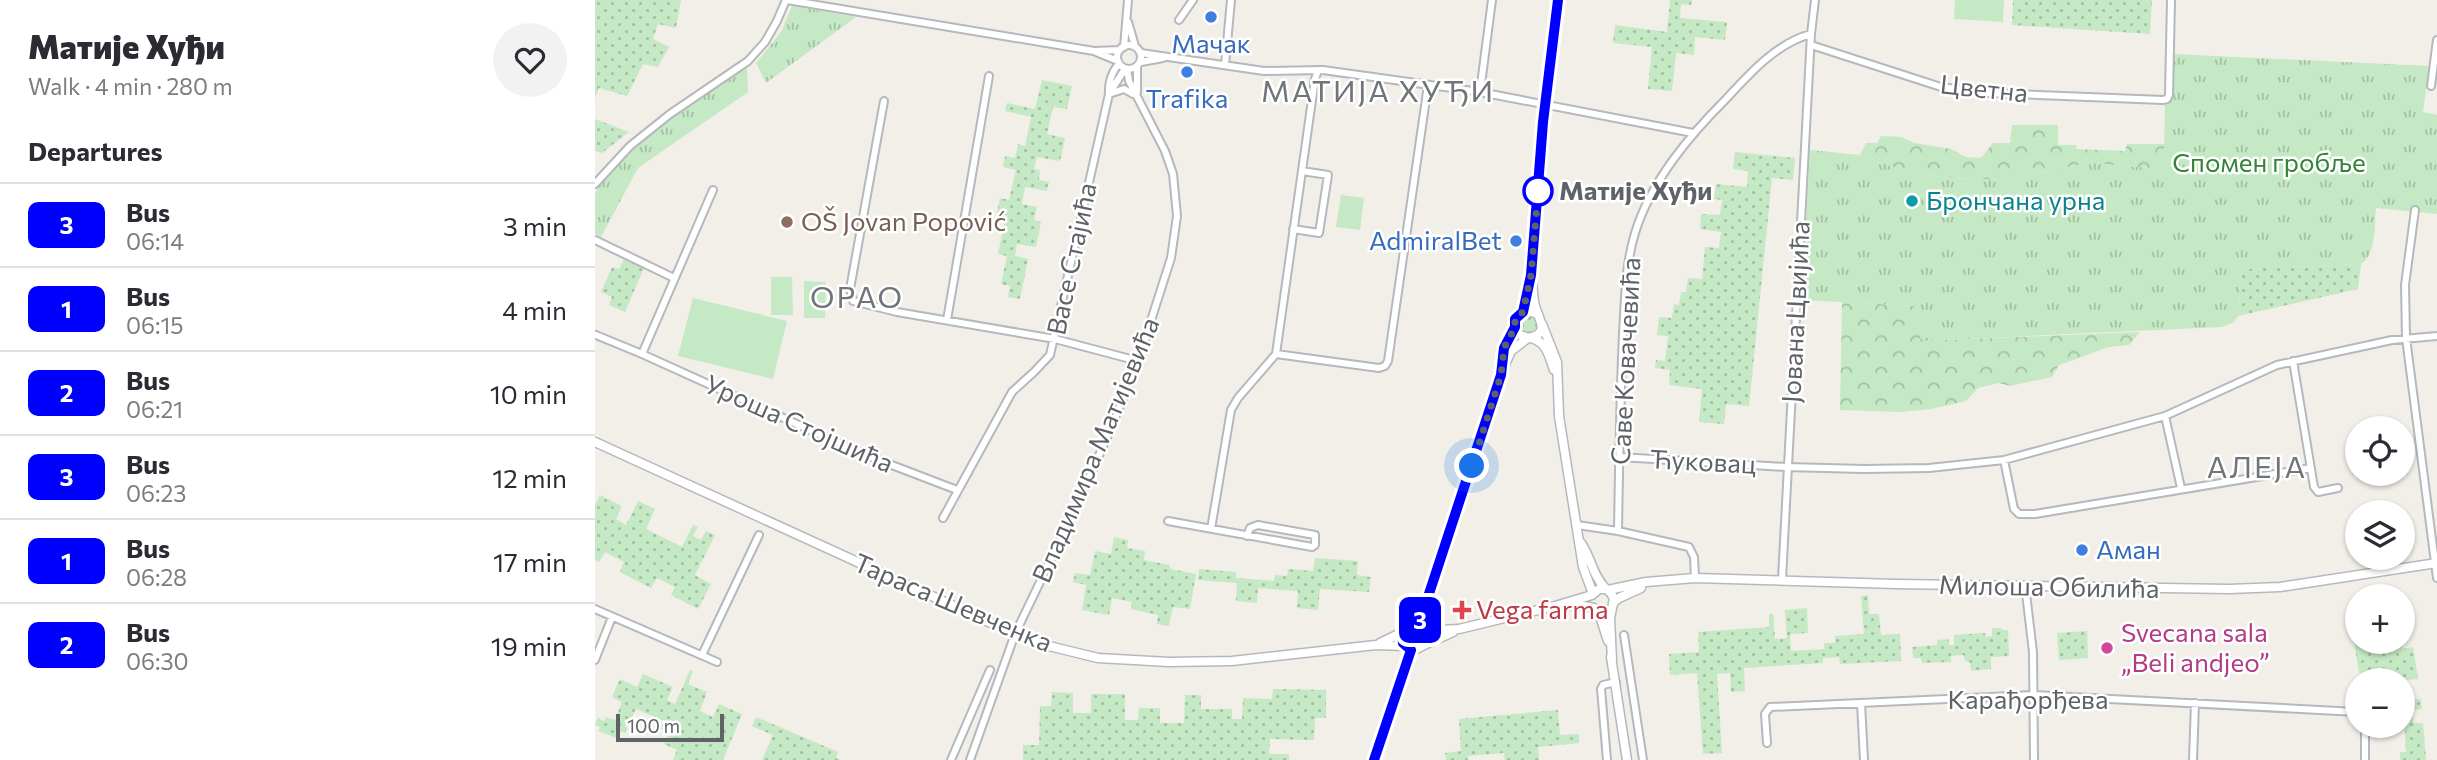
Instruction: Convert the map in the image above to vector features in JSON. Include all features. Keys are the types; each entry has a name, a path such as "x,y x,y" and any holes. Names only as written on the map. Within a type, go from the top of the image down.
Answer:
{"street":[{"path":"595,184 630,146 670,114 748,61 765,42 786,0 1094,51 1135,46"},
{"path":"1122,66 1128,0"},
{"path":"1179,20 1193,0"},
{"path":"1225,65 1231,0"},
{"path":"1480,92 1492,0"},
{"path":"1523,312 1531,275 1545,104 1559,0"},
{"name":"Јована Цвијића","path":"1782,579 1786,467 1815,0"},
{"name":"Цветна","path":"1811,45 1941,87 1987,93 2163,100 2169,95 2171,0"},
{"path":"1126,9 1135,46 1141,53 1264,71 1318,70 1480,92 1693,132"},
{"name":"Саве Ковачевића","path":"1618,531 1620,394 1628,260 1635,232 1647,204 1693,132 1746,78 1778,51 1792,40 1811,34"},
{"path":"2431,86 2437,40"},
{"path":"1094,51 1122,66 1175,57"},
{"name":"Владимира Матијевића","path":"1138,97 1135,76 1141,53"},
{"name":"Владимира Матијевића","path":"970,760 1015,634 1077,505 1138,361 1162,291 1175,237 1177,216 1173,174 1165,151 1122,66"},
{"name":"Васе Стајића","path":"943,518 1012,392 1050,355 1109,94 1122,66"},
{"path":"1211,529 1231,410 1276,354 1318,70"},
{"path":"947,320 989,76"},
{"path":"2425,80 2432,76"},
{"path":"1276,354 1379,368 1385,366 1388,361 1428,85"},
{"path":"1109,94 1124,89 1138,97"},
{"path":"884,101 850,289 852,299 856,303 1055,339 1138,361"},
{"path":"1293,229 1319,233 1328,175 1302,171"},
{"path":"642,354 713,190"},
{"path":"2415,210 2405,285 2406,338 2437,578"},
{"path":"595,240 674,278"},
{"path":"1531,275 1538,314 1555,355 1559,416 1583,567 1592,594 1591,602 1604,627 1612,661 1627,760"},
{"path":"1538,314 1523,312 1515,319 1515,327 1518,334 1542,342 1557,380"},
{"path":"1424,645 1425,638 1420,629 1501,375 1511,351 1538,334 1542,324"},
{"path":"1501,375 1504,348 1515,327"},
{"name":"Уроша Стојшића","path":"596,335 863,454 957,490"},
{"name":"Ћуковац","path":"1620,457 1786,467 1929,468 2004,460 2165,415 2262,370 2293,361 2406,338 2437,336"},
{"path":"2293,361 2314,487 2318,492 2337,488"},
{"path":"2165,415 2181,488"},
{"name":"Тараса Шевченка","path":"595,442 1015,634 1049,646 1098,658 1170,662 1232,661 1376,645 1408,648"},
{"path":"2004,460 2012,505 2019,514 2071,508 2311,468"},
{"path":"1168,522 1211,529 1247,536 1312,547 1317,540 1315,535 1258,525 1250,528 1247,536"},
{"path":"1577,525 1689,547 1694,557 1695,578"},
{"path":"702,655 759,535"},
{"path":"1581,542 1600,583 1613,597 1612,661"},
{"name":"Милоша Обилића","path":"1607,589 1695,578 2151,589 2280,587 2436,564"},
{"name":"Милоша Обилића","path":"1612,606 1628,593 1660,582"},
{"path":"2025,585 2033,652 2034,760"},
{"path":"1408,648 1418,649 1459,629 1555,606 1592,594 1599,589 1607,589"},
{"path":"1555,606 1578,605 1605,611 1612,606"},
{"path":"595,609 717,662"},
{"path":"595,660 612,617"},
{"path":"1408,648 1402,639 1409,628 1459,629"},
{"name":"Тараса Шевченка","path":"1376,645 1404,632"},
{"path":"1624,635 1643,760"},
{"path":"1374,760 1408,648"},
{"path":"951,760 990,670"},
{"path":"1607,760 1601,689 1604,685 1616,682"},
{"name":"Карађорђева","path":"1767,743 1765,714 1770,707 2034,695 2345,711"},
{"path":"1861,703 1864,760"},
{"path":"2193,760 2195,703"},
{"path":"2365,738 2365,760"},
{"path":"1625,746 1641,744"}],"green space":[{"path":"595,0 681,0 676,28 658,24 653,39 669,47 658,67 643,64 627,96 599,88 595,98"},
{"path":"1670,0 1692,0 1691,5 1681,4 1680,18 1727,22 1725,40 1695,37 1694,55 1676,53 1672,91 1648,89 1652,47 1613,43 1615,25 1667,32"},
{"path":"1955,0 2004,0 2003,22 1954,19"},
{"path":"2013,0 2152,0 2150,34 2012,25"},
{"path":"792,6 856,17 766,83 756,63 781,32"},
{"name":"Спомен гробље","path":"2173,54 2429,66 2423,112 2437,115 2437,214 2376,208 2372,246 2361,264 2242,269 2238,316 2234,322 2222,327 1921,341 1917,306 1802,300 1810,150 1860,155 1907,172 1949,178 2003,180 2089,163 2150,168 2164,154 2165,104"},
{"path":"747,67 748,92 638,168 601,237 595,234 595,194 599,186 630,153 665,122"},
{"path":"1042,80 1072,86 1067,109 1053,107 1047,134 1065,138 1060,161 1037,157 1034,169 1040,170 1039,180 1049,182 1047,191 1025,187 1022,204 1037,207 1034,220 1041,222 1036,247 1017,244 1015,256 1028,259 1020,299 1008,297 1010,286 1001,284 1007,256 998,254 1006,215 997,212 1000,198 1009,200 1016,170 1003,167 1005,156 1015,158 1018,144 1025,146 1031,117 1005,111 1007,103 1035,109"},
{"path":"595,119 629,132 602,153 595,151"},
{"path":"2012,125 2058,125 2058,145 2077,145 2076,149 2125,151 2127,144 2165,144 2165,154 2150,168 2089,163 2003,180 1949,178 1907,172 1860,155 1866,143 1877,143 1881,136 1901,137 1914,143 1951,149 1966,157 1981,158 1993,143 2010,143"},
{"path":"1735,152 1795,158 1793,180 1772,178 1749,406 1726,404 1724,424 1699,422 1702,389 1669,385 1670,370 1655,368 1656,360 1665,361 1668,336 1657,335 1659,317 1672,318 1674,304 1679,305 1681,292 1686,292 1688,278 1702,279 1705,247 1719,248 1721,232 1700,229 1701,214 1720,215 1722,200 1714,199 1716,184 1747,187 1748,171 1733,169"},
{"path":"1341,195 1364,198 1360,230 1336,227"},
{"path":"624,259 644,268 625,312 609,305 612,297 601,292 612,267 619,269"},
{"path":"2361,264 2358,289 2238,316 2242,269"},
{"path":"771,277 792,277 793,315 771,315"},
{"path":"804,281 826,282 825,318 804,318"},
{"path":"693,298 787,321 773,379 678,356"},
{"path":"1842,302 1917,306 1921,341 2140,332 2129,345 2109,347 2059,365 2052,377 2010,386 1999,383 1978,388 1966,401 1901,412 1840,410"},
{"path":"1528,316 1534,319 1537,325 1534,331 1528,334 1522,331 1519,325 1522,319"},
{"path":"600,495 622,506 616,519 626,525 638,501 655,509 646,529 682,547 693,525 698,527 693,536 701,540 706,531 715,535 695,575 711,584 698,609 671,595 675,587 657,578 651,588 620,572 624,562 605,552 599,562 595,560 595,505"},
{"path":"1114,537 1128,540 1127,548 1145,551 1144,560 1196,574 1190,609 1173,607 1169,626 1157,624 1158,615 1131,609 1132,602 1112,598 1109,615 1082,610 1086,585 1073,582 1075,573 1090,575 1095,551 1111,554"},
{"path":"1315,558 1358,561 1357,575 1371,577 1369,592 1320,589 1318,610 1297,608 1298,591 1258,588 1257,603 1236,601 1237,583 1198,580 1199,569 1236,572 1236,578 1274,581 1275,575 1287,576 1288,569 1313,571"},
{"path":"1868,595 1869,614 1879,614 1881,635 1900,634 1901,661 1840,664 1839,657 1823,658 1823,663 1744,668 1745,691 1731,692 1730,673 1717,674 1722,753 1703,754 1697,673 1670,675 1669,654 1699,652 1698,632 1769,627 1769,614 1773,614 1775,639 1787,638 1785,610 1807,608 1808,633 1790,634 1791,651 1824,649 1824,643 1835,643 1835,636 1864,634 1861,596"},
{"path":"1992,628 2008,630 2009,656 1991,657 1991,669 1971,671 1970,662 1965,661 1964,655 1951,656 1951,662 1922,663 1921,658 1913,658 1912,647 1937,645 1937,640 1949,639 1949,645 1954,645 1954,635 1985,633 1986,637 1992,636"},
{"path":"2087,631 2088,658 2059,660 2057,633"},
{"path":"2356,654 2414,654 2418,679 2415,679 2415,668 2358,668"},
{"path":"690,670 693,671 688,684 707,692 700,711 713,717 719,704 742,714 723,760 673,760 677,750 664,744 669,733 660,729 664,721 636,709 625,733 619,731 616,738 599,731 600,727 595,725 598,718 604,721 606,717 615,720 622,702 612,697 620,679 637,687 643,674 673,687 667,700 675,704"},
{"path":"1273,689 1326,690 1326,718 1315,718 1314,740 1270,739 1269,754 1289,754 1289,760 1023,760 1023,745 1039,745 1040,706 1051,706 1052,692 1073,693 1073,713 1091,713 1091,694 1125,694 1125,720 1138,720 1139,708 1160,708 1160,723 1184,723 1185,695 1201,695 1201,709 1232,709 1232,719 1242,719 1243,698 1272,699"},
{"path":"2415,699 2421,699 2422,709 2415,710"},
{"path":"1558,710 1560,735 1579,734 1579,743 1538,747 1539,760 1505,760 1504,753 1468,756 1468,760 1446,760 1445,753 1461,751 1459,719"},
{"path":"756,717 838,752 836,758 840,760 762,760 773,735 752,726"},
{"path":"2415,723 2423,723 2426,760 2400,760 2400,752 2406,752 2405,738 2415,738"}],"bus line":[{"name":"3","path":"1374,760 1411,650 1403,643 1402,636 1409,628 1416,627 1422,615 1501,375 1504,348 1515,327 1515,319 1523,312 1531,275 1543,122 1558,0"}],"place":[{"name":"Мачак","path":"1211,17"},
{"name":"Trafika","path":"1187,72"},
{"name":"Матије Хуђи","path":"1538,191"},
{"name":"Брончана урна","path":"1912,201"},
{"name":"OŠ Jovan Popović","path":"787,222"},
{"name":"AdmiralBet","path":"1516,241"},
{"name":"Аман","path":"2082,550"},
{"name":"Vega farma","path":"1462,610"},
{"name":"Svecana sala „Beli andjeo”","path":"2107,648"}],"district":[{"name":"МАТИЈА ХУЂИ","path":"1378,92"},
{"name":"ОРАО","path":"857,298"},
{"name":"АЛЕЈА","path":"2257,468"}],"route":[{"path":"1472,466 1501,375 1504,348 1515,327 1515,319 1523,312 1531,275 1539,181 1538,191"}]}
